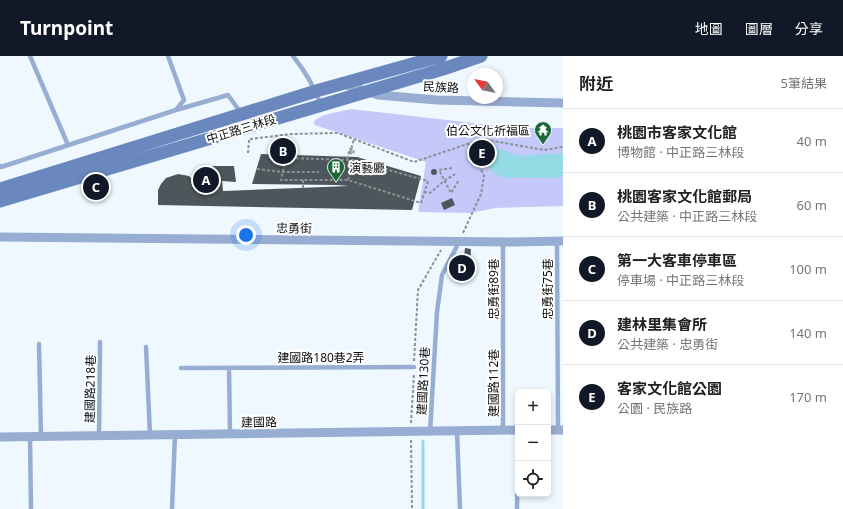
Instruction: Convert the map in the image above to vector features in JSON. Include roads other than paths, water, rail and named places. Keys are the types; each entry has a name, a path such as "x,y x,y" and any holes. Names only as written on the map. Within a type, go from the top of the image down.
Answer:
{"main road":[{"name":"中正路三林段","path":"0,189 316,91 442,56"},
{"name":"中正路三林段","path":"0,201 443,69 481,56"}],"street":[{"name":"民族路","path":"343,84 378,95 437,100 563,103"},
{"name":"忠勇街","path":"0,237 445,242 560,241"},
{"name":"建國路","path":"0,437 515,430"}],"lane":[{"path":"30,56 68,145"},
{"path":"168,56 184,100 176,110"},
{"path":"293,56 304,70 316,91 321,105"},
{"path":"0,167 176,110 228,95 241,114"},
{"name":"忠勇街75巷","path":"560,241 558,336 561,430"},
{"name":"建國路130巷","path":"430,432 437,312 442,275 460,242"},
{"name":"忠勇街89巷","path":"503,242 503,336"},
{"name":"建國路112巷","path":"503,336 503,431"},
{"name":"建國路218巷","path":"99,436 100,342"},
{"path":"39,344 41,436"},
{"path":"146,347 150,435"},
{"name":"建國路180巷2弄","path":"181,368 414,366"},
{"path":"229,368 230,434"},
{"path":"458,431 460,509"},
{"path":"172,509 176,435"},
{"path":"30,436 31,509"},
{"path":"517,509 518,461"}],"waterway":[{"path":"423,441 423,509"}],"place":[{"name":"伯公文化祈福區","path":"543,145"},
{"name":"桃園客家文化館郵局","path":"283,151"},
{"name":"客家文化館公園","path":"482,153"},
{"name":"桃園市客家文化館","path":"206,180"},
{"name":"演藝廳","path":"336,182"},
{"name":"第一大客車停車區","path":"96,187"},
{"name":"建林里集會所","path":"462,268"}]}
